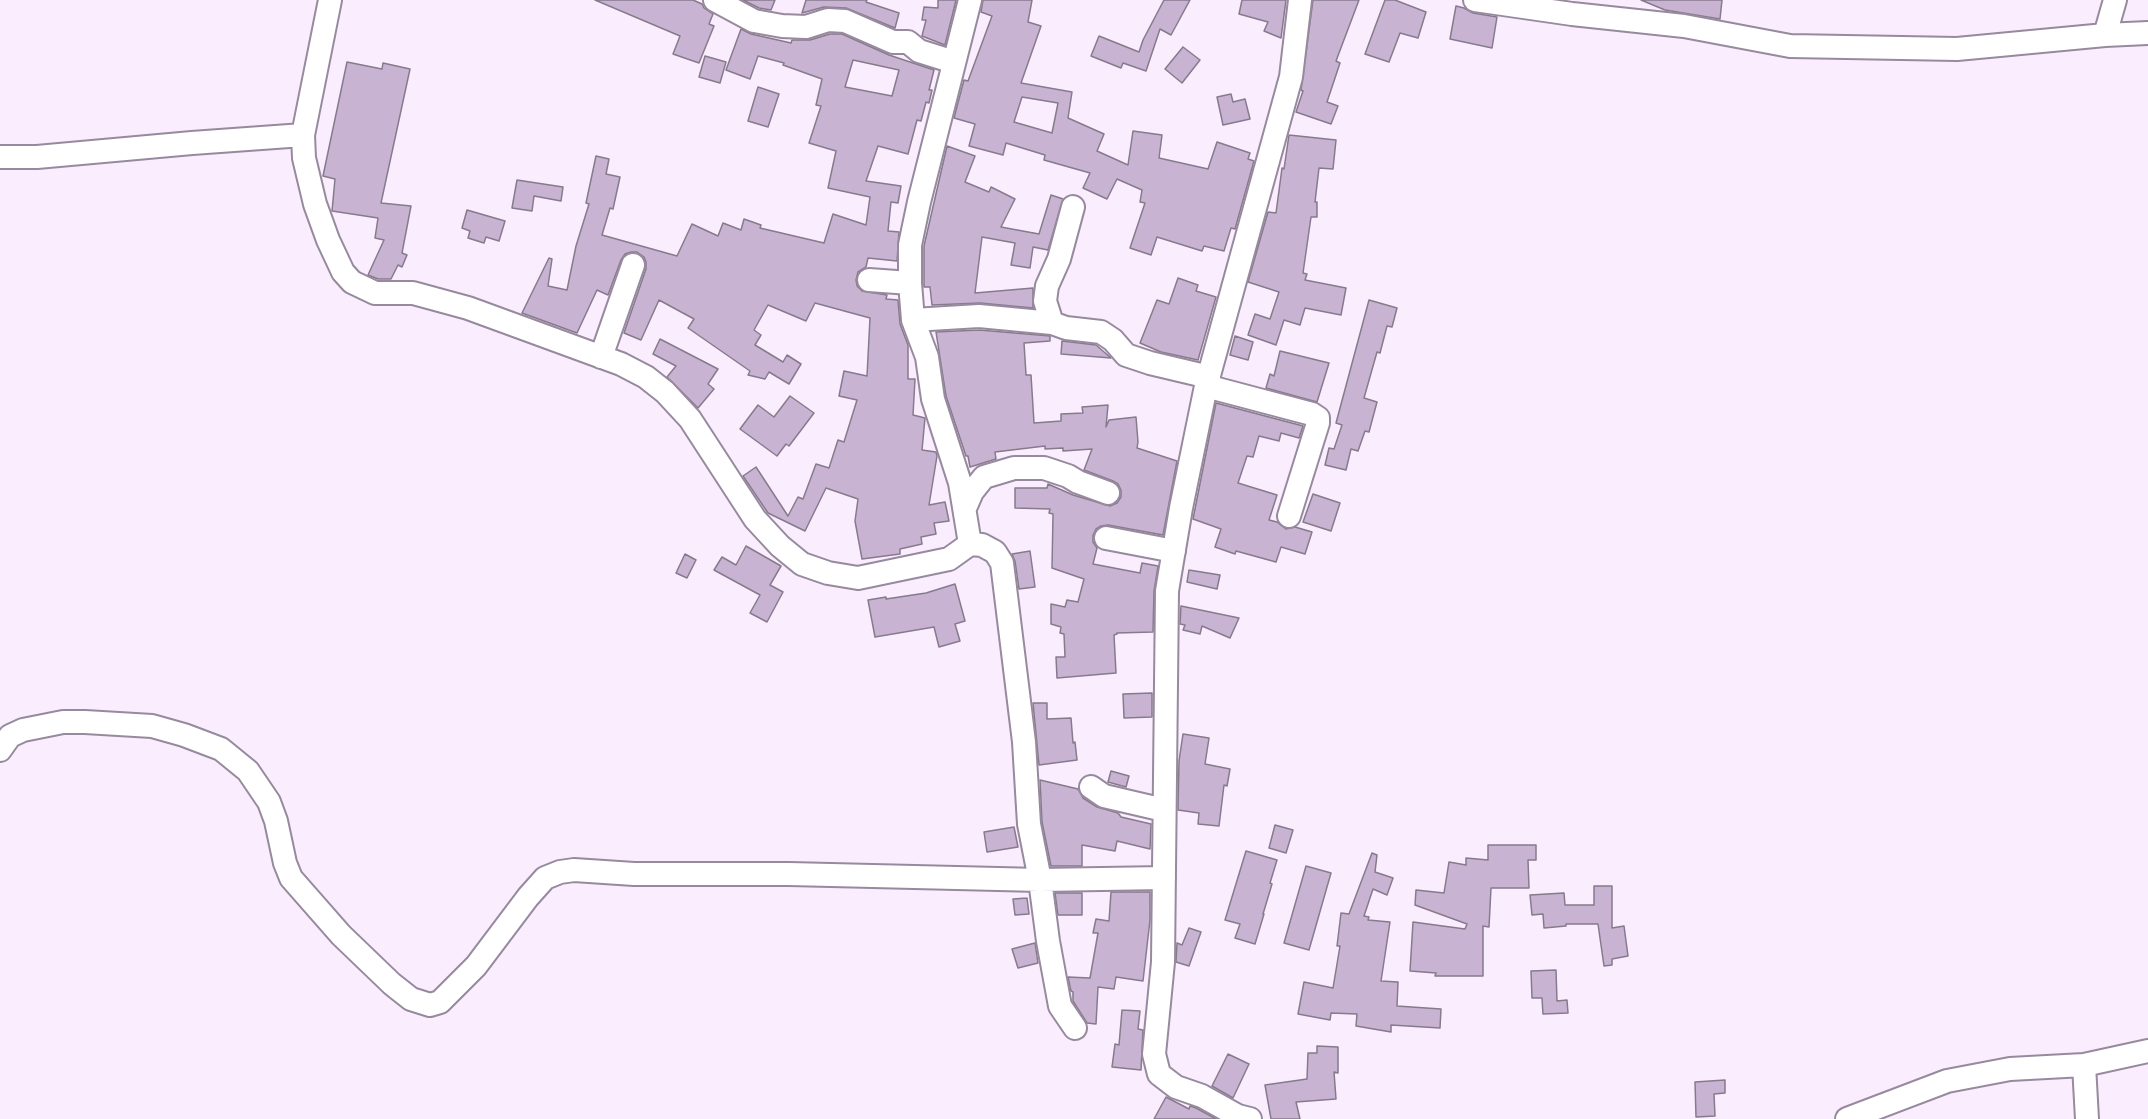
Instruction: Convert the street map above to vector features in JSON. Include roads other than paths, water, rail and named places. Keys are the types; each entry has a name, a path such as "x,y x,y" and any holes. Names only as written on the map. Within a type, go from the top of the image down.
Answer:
{"street":[{"path":"330,0 303,135 304,158 315,204 328,240 343,272 352,282 375,293 413,293 468,308 621,364 646,377 665,392 690,419 755,519 780,546 802,564 828,573 858,578 949,559 967,526 972,492 984,477 1014,468 1044,468 1108,493"},
{"path":"715,0 754,21 782,26 806,27 828,20 845,21 893,42 908,42 920,51 954,62"},
{"path":"970,0 910,245 913,320 927,357 933,399 960,483 967,526 982,546 995,552 1002,563 1024,742 1029,824 1060,1006 1075,1028"},
{"path":"1250,1119 1238,1116 1202,1096 1176,1087 1159,1074 1154,1054 1163,962 1167,591 1207,382 1292,77 1300,0"},
{"path":"1475,0 1572,14 1684,26 1790,45 1957,49 2148,33"},
{"path":"2105,35 2115,0"},
{"path":"0,157 37,157 303,135"},
{"path":"1052,323 1045,300 1047,286 1059,259 1073,207"},
{"path":"601,357 633,265"},
{"path":"869,280 910,283"},
{"path":"913,320 979,316 1052,323 1066,328 1101,332 1113,340 1126,355 1312,414 1318,418 1318,423 1289,516"},
{"path":"1106,538 1174,551"},
{"path":"0,750 10,736 23,730 39,725 74,722 152,726 221,749 248,771 269,802 291,878 341,935 392,984 411,999 430,1005 440,1002 476,966 545,878 560,872 574,870 634,874 789,874 1040,880 1164,878"},
{"path":"1091,787 1104,796 1164,810"},
{"path":"1847,1119 1947,1081 2010,1069 2084,1065 2148,1051"},
{"path":"2084,1065 2087,1119"}]}
